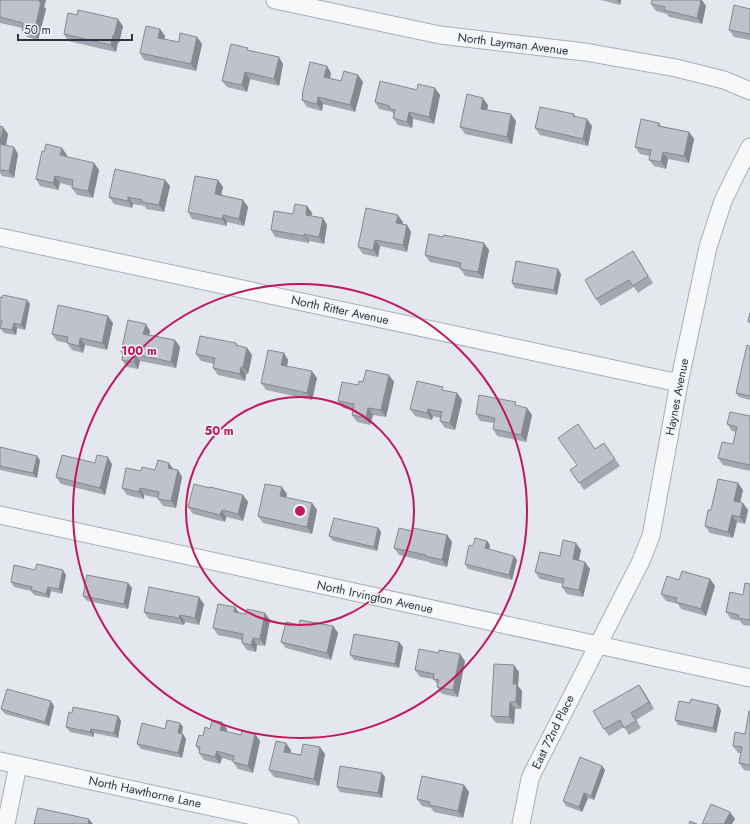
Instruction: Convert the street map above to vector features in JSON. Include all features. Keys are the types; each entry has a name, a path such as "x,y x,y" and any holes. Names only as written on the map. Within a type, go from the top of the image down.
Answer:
{"street":[{"name":"North Layman Avenue","path":"275,0 433,34 585,52 676,68 724,80 750,91"},
{"name":"Haynes Avenue","path":"597,645 641,561 651,536 679,383 706,258 714,227 721,208 750,147"},
{"name":"North Ritter Avenue","path":"0,237 679,383"},
{"name":"North Irvington Avenue","path":"0,516 750,678"},
{"name":"East 72nd Place","path":"521,824 530,779 597,645"},
{"name":"North Hawthorne Lane","path":"0,761 288,824"},
{"path":"6,824 18,765"}],"building":[{"path":"0,0 40,0 39,2 41,2 34,33 22,30 23,23 0,17"},
{"path":"652,0 701,0 697,18 664,10 665,7 651,4"},
{"path":"734,5 750,9 750,34 729,30"},
{"path":"78,10 118,19 111,45 64,34 68,13 77,15"},
{"path":"146,26 160,29 158,38 179,42 180,33 197,37 191,64 140,53"},
{"path":"231,44 248,48 247,50 279,57 274,79 245,72 242,85 222,81"},
{"path":"310,62 327,66 324,77 341,81 344,71 358,75 350,105 318,97 317,104 302,100"},
{"path":"380,81 417,90 418,84 435,88 429,117 409,112 407,122 393,118 395,110 389,108 390,106 375,102"},
{"path":"467,94 483,98 481,109 511,114 507,137 460,127"},
{"path":"540,107 574,114 573,116 587,119 583,139 535,128"},
{"path":"641,119 659,123 658,126 689,132 684,156 663,152 661,162 649,160 651,150 635,147"},
{"path":"0,126 3,127 0,144"},
{"path":"0,144 14,147 9,171 0,170"},
{"path":"46,144 62,148 60,155 94,163 88,191 72,188 73,180 55,176 53,183 36,179 42,151 44,152"},
{"path":"115,169 165,180 159,205 142,202 142,200 128,197 128,201 109,197"},
{"path":"195,176 218,180 215,194 243,200 239,219 223,215 222,219 188,212"},
{"path":"295,204 307,206 306,215 323,218 319,237 271,230 274,211 293,214"},
{"path":"366,208 398,215 396,223 407,225 403,245 375,240 373,250 358,247"},
{"path":"429,234 443,237 444,235 484,243 478,272 460,269 461,263 425,255"},
{"path":"633,251 648,276 633,286 629,280 596,299 585,280"},
{"path":"516,261 558,269 554,290 512,283"},
{"path":"3,295 27,300 21,325 14,323 12,330 0,328 2,321 0,320 0,297 2,298"},
{"path":"58,305 108,316 102,343 80,338 79,346 67,343 68,337 52,334"},
{"path":"128,320 146,324 143,334 175,340 171,362 135,354 134,362 122,360 123,352 121,352"},
{"path":"200,336 236,343 236,345 247,348 240,374 213,368 215,358 196,354"},
{"path":"747,345 750,346 750,396 736,393"},
{"path":"268,350 284,353 281,365 312,371 307,393 261,383"},
{"path":"366,370 389,375 381,410 368,408 366,418 352,415 354,404 338,401 342,382 358,385 359,381 363,382"},
{"path":"417,381 443,387 442,390 457,393 450,423 440,421 442,412 428,409 427,413 410,409"},
{"path":"479,395 516,402 515,405 527,408 521,435 493,429 495,418 476,414"},
{"path":"730,412 750,416 750,465 718,458 722,442 733,444 737,427 727,424"},
{"path":"578,424 595,449 604,443 615,459 579,483 570,470 577,465 558,438"},
{"path":"0,447 37,456 33,473 0,466"},
{"path":"62,455 95,463 97,455 108,457 100,488 56,477"},
{"path":"158,460 169,463 168,468 178,470 171,501 158,499 159,492 140,488 139,492 122,488 126,468 141,471 142,467 155,470"},
{"path":"718,479 738,483 734,501 743,503 740,517 732,515 728,532 705,526 708,510 711,510"},
{"path":"194,484 243,495 238,514 222,510 220,515 188,507"},
{"path":"265,484 282,487 280,496 312,503 307,527 258,516"},
{"path":"334,518 378,528 374,547 329,536"},
{"path":"399,528 412,531 413,528 447,535 442,560 394,548"},
{"path":"475,538 487,541 485,548 514,556 509,575 465,564 469,545 473,546"},
{"path":"563,540 576,543 573,559 585,562 579,590 562,587 564,579 535,572 540,552 560,556"},
{"path":"37,564 63,570 59,589 48,587 46,594 31,590 32,587 11,582 14,565 35,570"},
{"path":"682,571 710,579 701,609 676,602 677,598 661,594 667,576 679,580"},
{"path":"87,575 128,583 124,604 83,596"},
{"path":"745,583 750,584 750,620 738,618 739,615 726,612 730,592 743,595"},
{"path":"149,587 199,597 195,618 180,615 179,618 144,612"},
{"path":"218,604 235,607 234,612 246,614 247,609 265,613 260,639 253,638 251,645 242,643 243,634 213,628"},
{"path":"300,620 333,626 327,653 281,642 286,622 299,625"},
{"path":"354,634 399,642 395,664 350,655"},
{"path":"419,649 439,653 439,650 460,654 453,690 437,687 439,680 433,679 434,674 415,670"},
{"path":"494,664 514,665 513,684 517,684 516,702 510,702 509,717 491,716"},
{"path":"639,685 649,702 631,713 636,721 624,728 620,720 604,729 593,711"},
{"path":"7,689 51,701 45,722 1,709"},
{"path":"691,699 718,705 713,728 675,720 679,701 690,703"},
{"path":"73,707 118,716 114,733 91,729 90,732 66,727 69,712 72,713"},
{"path":"749,711 750,765 739,763 742,747 733,746 735,732 745,734"},
{"path":"167,720 180,723 178,733 183,734 178,753 137,744 142,723 165,729"},
{"path":"212,720 222,722 220,730 241,735 242,731 255,734 248,766 233,762 234,756 217,751 215,757 199,753 200,747 196,746 199,735 203,736 205,727 210,729"},
{"path":"276,741 286,743 284,752 301,755 303,744 320,747 314,779 269,770"},
{"path":"580,757 602,766 591,796 584,793 579,807 563,801"},
{"path":"340,766 382,773 378,793 337,787"},
{"path":"422,776 464,785 458,811 429,805 430,802 417,799"},
{"path":"711,804 730,812 724,824 702,824"},
{"path":"38,808 89,819 88,824 34,824"},
{"path":"690,821 697,824 689,824"}]}
